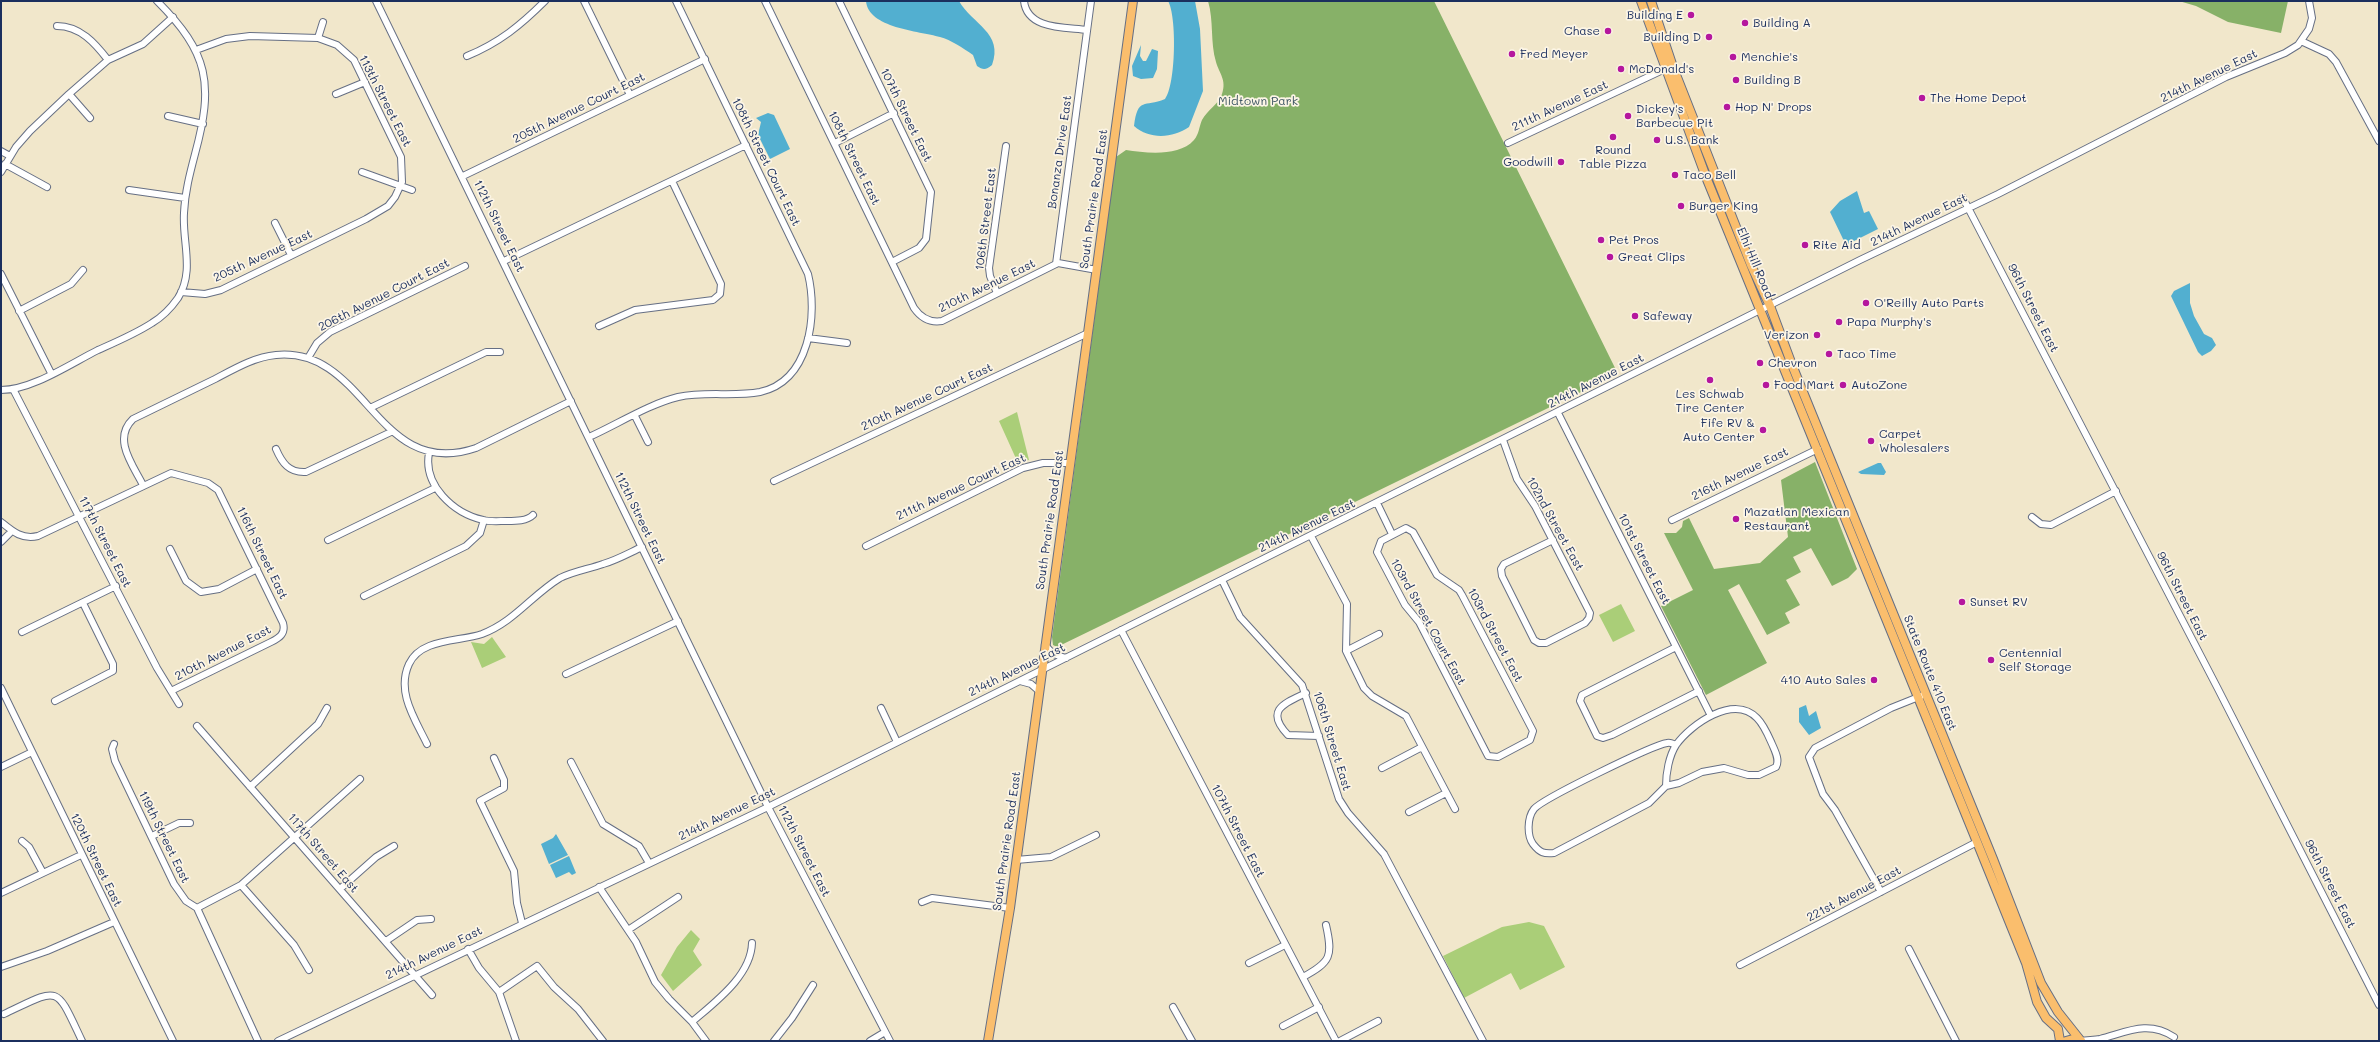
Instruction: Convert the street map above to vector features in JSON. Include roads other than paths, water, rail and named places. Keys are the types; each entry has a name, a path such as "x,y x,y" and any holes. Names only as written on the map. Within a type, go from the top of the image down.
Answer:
{"main road":[{"name":"South Prairie Road East","path":"988,1041 1010,908 1041,670 1133,1"},
{"name":"Elhi Hill Road","path":"1641,1 1706,177 1761,311"},
{"name":"Elhi Hill Road","path":"1651,1 1673,67 1751,265 1770,306"},
{"name":"State Route 410 East","path":"1770,306 1922,695 1977,842 2026,963 2037,1002 2046,1018 2058,1029 2060,1041"},
{"name":"State Route 410 East","path":"1761,311 2041,983 2058,1012 2081,1041"},
{"path":"2066,1041 2073,1039 2081,1041"}],"street":[{"path":"1,390 25,386 152,324 172,306 182,292 187,270 184,223 185,198 203,124 205,83 196,50 183,28 157,1"},
{"name":"112th Street East","path":"376,1 463,176 768,807 890,1041"},
{"path":"467,56 493,44 510,33 545,1"},
{"path":"584,1 630,96"},
{"name":"108th Street Court East","path":"589,437 676,398 709,393 751,393 771,388 792,372 802,356 808,338 813,301 808,274 676,1"},
{"name":"108th Street East","path":"765,1 914,308 920,316 927,320"},
{"name":"107th Street East","path":"839,1 931,192 928,234 924,243 919,248 892,262"},
{"path":"1024,1 1030,15 1040,23 1088,30"},
{"name":"Bonanza Drive East","path":"1056,264 1091,1"},
{"name":"214th Avenue East","path":"278,1041 415,974 768,807 1969,208 2226,78 2285,54 2301,41 2311,23 2309,1"},
{"path":"1,172 10,156 30,131 69,94 108,60 143,44 174,17"},
{"path":"318,38 323,22"},
{"path":"57,26 71,27 81,32 108,60"},
{"name":"113th Street East","path":"196,50 226,39 250,36 318,38 333,42 346,51 354,60 401,157 403,174 400,186"},
{"path":"2301,41 2329,54 2336,62 2379,141"},
{"name":"205th Avenue Court East","path":"463,176 705,59"},
{"name":"211th Avenue East","path":"1508,143 1665,69"},
{"path":"336,94 365,82"},
{"path":"69,94 90,118"},
{"path":"835,143 894,114"},
{"path":"168,116 203,124"},
{"path":"504,261 746,145"},
{"name":"106th Street East","path":"997,293 990,276 989,268 1006,146"},
{"path":"1,151 10,156"},
{"path":"5,164 47,187"},
{"path":"362,172 412,190"},
{"path":"599,326 635,310 713,300 719,296 722,291 721,284 672,181"},
{"name":"205th Avenue East","path":"182,292 205,294 221,290 291,256 378,212 392,202 400,186"},
{"path":"129,190 185,198"},
{"name":"96th Street East","path":"1963,198 2116,491 2379,1005"},
{"path":"275,223 291,256"},
{"path":"1056,264 1097,270"},
{"name":"210th Avenue East","path":"927,320 942,321 1056,264"},
{"name":"206th Avenue Court East","path":"308,358 317,343 330,332 465,266"},
{"path":"19,311 71,284 83,270"},
{"path":"1,274 51,374"},
{"name":"210th Avenue Court East","path":"774,481 1088,333"},
{"path":"808,338 847,343"},
{"path":"370,408 486,352 500,352"},
{"path":"1,522 12,531 22,536 34,537 143,485 124,447 123,438 125,428 133,419 259,358 278,355 308,358 338,374 391,432 409,444 429,453 448,454 476,448 571,401"},
{"name":"117th Street East","path":"13,389 179,704"},
{"name":"101st Street East","path":"1558,413 1710,714"},
{"path":"635,416 648,442"},
{"path":"276,449 288,468 298,472 306,472 391,432"},
{"name":"102nd Street East","path":"1502,440 1517,479 1535,506 1553,540 1590,613 1589,618 1579,626 1546,643 1539,643 1534,640 1502,576 1501,569 1504,564 1553,540"},
{"name":"216th Avenue East","path":"1672,520 1818,449"},
{"path":"429,453 429,472 435,488 460,511 484,520 521,520 530,518 533,515"},
{"name":"211th Avenue Court East","path":"866,546 1023,468 1043,463 1070,463"},
{"name":"116th Street East","path":"143,485 167,474 176,473 214,486 221,494 283,623 283,632"},
{"path":"328,540 435,488"},
{"path":"2032,518 2042,524 2051,525 2116,491"},
{"path":"1377,503 1392,534"},
{"path":"364,596 466,546 480,533 484,520"},
{"name":"103rd Street East","path":"1392,534 1410,528 1437,575 1459,590 1533,731 1532,737 1498,757 1488,756"},
{"path":"1,542 12,531"},
{"name":"103rd Street Court East","path":"1392,534 1381,541 1377,552 1405,605 1419,622 1488,756"},
{"path":"1311,536 1347,604 1346,651 1367,693 1406,716 1454,809"},
{"path":"427,744 405,694 404,682 409,664 416,654 428,647 465,639 500,625 518,613 540,592 562,578 610,562 642,547"},
{"path":"170,549 186,581 201,592 219,589 257,569"},
{"name":"106th Street East","path":"1222,580 1240,617 1298,678 1306,693 1342,804 1384,854 1483,1041"},
{"path":"22,632 116,586"},
{"path":"55,700 114,671 113,664 83,603"},
{"path":"566,674 678,621"},
{"name":"107th Street East","path":"1122,630 1336,1041"},
{"name":"210th Avenue East","path":"171,691 271,642 283,632"},
{"path":"1346,651 1379,634"},
{"path":"1045,644 1053,654 1066,658"},
{"path":"1676,647 1582,695 1580,699 1581,703 1597,736 1603,738 1698,691"},
{"path":"1020,681 1031,684 1039,691"},
{"name":"120th Street East","path":"1,688 173,1041"},
{"path":"1306,693 1282,705 1278,709 1278,715 1283,729 1288,735 1319,736"},
{"path":"1882,892 1835,810 1823,794 1809,756 1815,748 1891,708 1922,695"},
{"path":"250,787 318,724 327,708"},
{"path":"881,708 897,742"},
{"path":"1666,786 1667,769 1676,745 1710,714 1730,710 1749,712 1762,724 1778,760 1776,767 1765,774 1748,775 1731,769 1718,768 1702,772 1680,783 1666,786 1644,806 1554,853 1546,854 1540,852 1531,841 1530,819 1531,814 1537,806 1586,780 1666,743 1676,745"},
{"name":"117th Street East","path":"197,726 432,994"},
{"name":"119th Street East","path":"114,744 112,750 115,761 181,895 196,908 258,1041"},
{"path":"1382,768 1422,748"},
{"path":"1,767 32,752"},
{"path":"494,758 504,780 504,788 480,801 514,871 517,903 522,923"},
{"path":"571,762 601,821 607,828 639,846 650,863"},
{"path":"196,908 241,885 360,778"},
{"path":"1409,812 1446,793"},
{"path":"152,836 179,824 190,823"},
{"path":"1016,860 1051,857 1096,835"},
{"path":"22,841 29,847 43,873"},
{"name":"221st Avenue East","path":"1740,966 1977,842"},
{"path":"340,889 376,856 394,846"},
{"path":"1,893 81,854"},
{"path":"241,885 294,945 308,970"},
{"path":"599,887 628,930 660,988 692,1022 706,1041"},
{"path":"628,930 678,897"},
{"path":"922,902 932,898 1010,908"},
{"path":"386,941 417,920 431,919"},
{"path":"1,967 47,951 114,922"},
{"path":"1303,977 1318,969 1327,960 1330,948 1326,925"},
{"path":"692,1022 730,987 751,955 752,943"},
{"path":"1249,963 1285,945"},
{"path":"468,949 479,968 499,992 516,1041"},
{"path":"1909,949 1956,1041"},
{"path":"499,992 537,966 554,987 578,1009 603,1041"},
{"path":"774,1041 792,1018 813,985"},
{"path":"4,1014 43,996 52,994 63,1002 82,1041"},
{"path":"1173,1007 1192,1041"},
{"path":"1283,1026 1318,1008"},
{"path":"1340,1041 1378,1021"},
{"path":"2081,1041 2098,1039 2130,1029 2148,1028 2160,1030 2174,1038"},
{"path":"870,1041 885,1032"},
{"path":"2105,1041 2119,1033"}],"water":[{"path":"866,1 959,1 990,37 994,45 995,54 992,65 984,69 977,66 973,55 957,44 944,38 885,23 875,17 869,10"},
{"path":"1168,1 1195,1 1200,29 1203,91 1189,127 1183,131 1162,136 1147,134 1134,126 1140,107 1165,99 1169,91 1173,66 1174,35 1171,9"},
{"path":"1141,45 1140,56 1143,61 1146,61 1152,49 1158,51 1157,69 1153,78 1141,79 1133,76 1132,66"},
{"path":"768,113 774,115 790,149 770,159 758,135 761,122 756,118"},
{"path":"1857,191 1864,213 1869,211 1878,229 1848,244 1843,239 1830,212 1840,201"},
{"path":"2190,283 2190,303 2194,316 2204,334 2212,338 2216,345 2211,351 2202,356 2198,352 2171,296 2174,291"},
{"path":"1881,463 1886,472 1884,475 1861,474 1858,472"},
{"path":"1806,705 1809,716 1816,711 1821,728 1809,735 1799,722 1799,708"},
{"path":"556,834 568,855 549,864 541,844 553,838"},
{"path":"569,856 576,873 572,875 569,872 556,878 550,865"}],"place":[{"name":"Building E","path":"1691,15"},
{"name":"Building A","path":"1745,23"},
{"name":"Chase","path":"1608,31"},
{"name":"Building D","path":"1709,37"},
{"name":"Fred Meyer","path":"1512,54"},
{"name":"Menchie's","path":"1733,57"},
{"name":"McDonald's","path":"1621,69"},
{"name":"Building B","path":"1736,80"},
{"name":"The Home Depot","path":"1922,98"},
{"name":"Hop N' Drops","path":"1727,107"},
{"name":"Dickey's Barbecue Pit","path":"1628,116"},
{"name":"Round Table Pizza","path":"1613,137"},
{"name":"U.S. Bank","path":"1657,140"},
{"name":"Goodwill","path":"1561,162"},
{"name":"Taco Bell","path":"1675,175"},
{"name":"Burger King","path":"1681,206"},
{"name":"Pet Pros","path":"1601,240"},
{"name":"Rite Aid","path":"1805,245"},
{"name":"Great Clips","path":"1610,257"},
{"name":"O'Reilly Auto Parts","path":"1866,303"},
{"name":"Safeway","path":"1635,316"},
{"name":"Papa Murphy's","path":"1839,322"},
{"name":"Verizon","path":"1817,335"},
{"name":"Taco Time","path":"1829,354"},
{"name":"Chevron","path":"1760,363"},
{"name":"Les Schwab Tire Center","path":"1710,380"},
{"name":"Food Mart","path":"1766,385"},
{"name":"AutoZone","path":"1843,385"},
{"name":"Fife RV & Auto Center","path":"1763,430"},
{"name":"Carpet Wholesalers","path":"1871,441"},
{"name":"Mazatlan Mexican Restaurant","path":"1736,519"},
{"name":"Sunset RV","path":"1962,602"},
{"name":"Centennial Self Storage","path":"1991,660"},
{"name":"410 Auto Sales","path":"1874,680"}],"park label":[{"name":"Midtown Park","path":"1258,101"}]}
